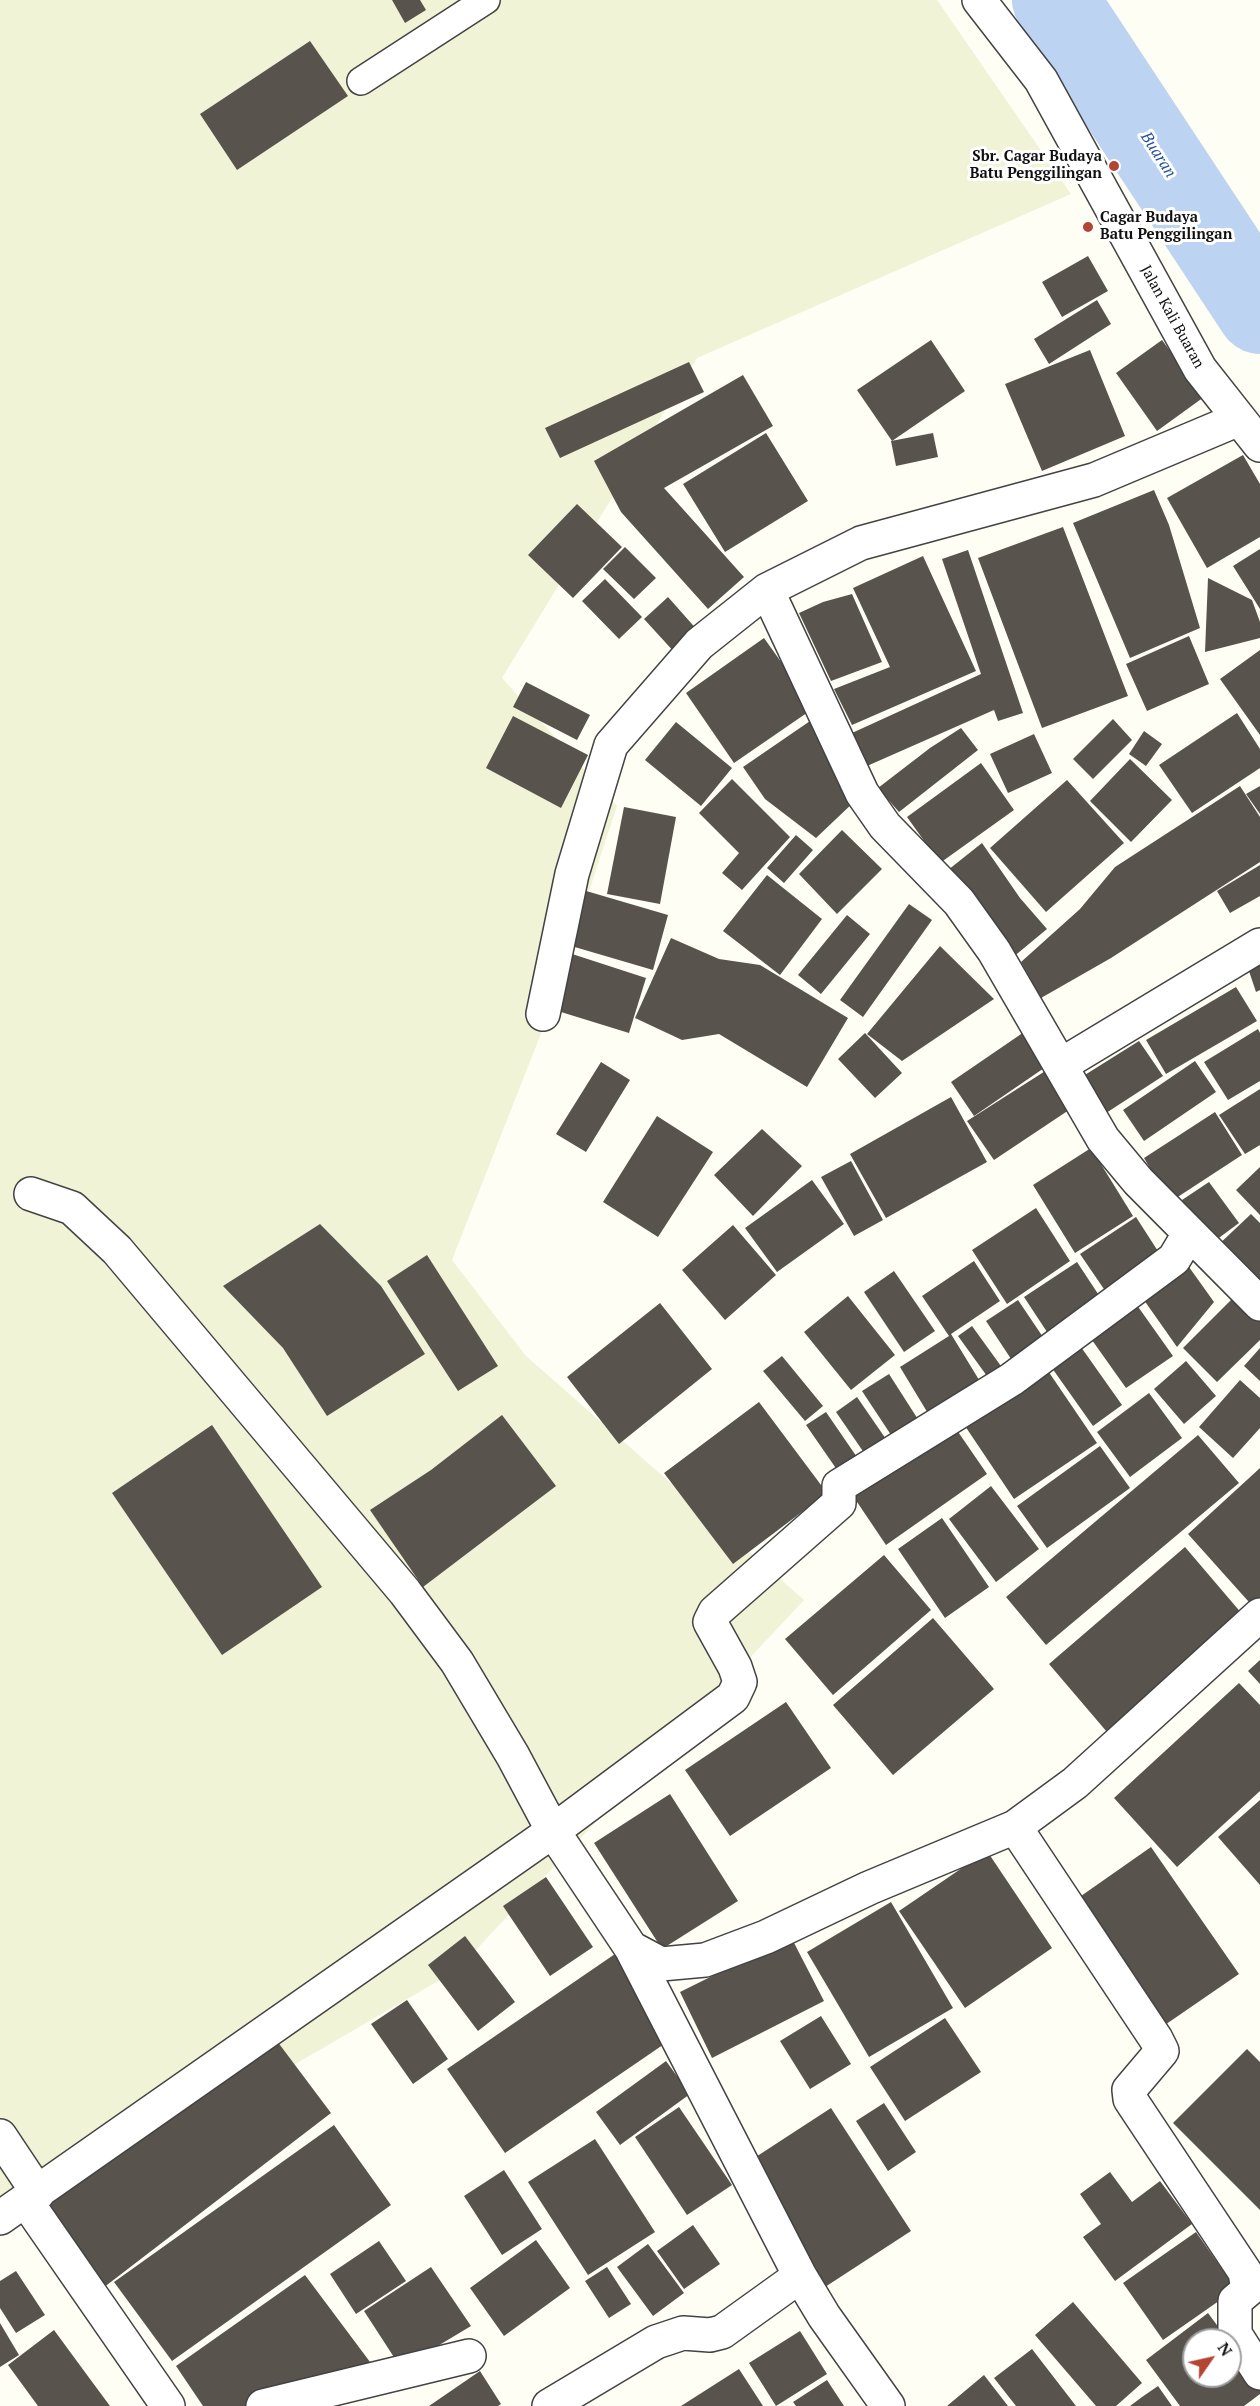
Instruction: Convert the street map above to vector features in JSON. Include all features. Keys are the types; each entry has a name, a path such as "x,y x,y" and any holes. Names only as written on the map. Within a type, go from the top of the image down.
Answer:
{"street":[{"name":"Jalan Kali Buaran","path":"979,0 1041,80 1200,369 1260,446"},
{"path":"543,1014 572,874 610,745 699,644 767,590 861,543 1094,480 1239,419"},
{"path":"767,590 862,793 885,826 959,902 994,951 1061,1065"},
{"path":"1061,1065 1260,945"},
{"path":"1061,1065 1055,1059 1103,1139 1138,1181 1260,1304"},
{"path":"32,1194 72,1208 117,1250 405,1592 457,1662 513,1756 553,1831 631,1948 800,2276 824,2316 888,2406"},
{"path":"21,2204 553,1831 733,1697 740,1682 735,1667 710,1622 712,1616 839,1503 839,1486 1012,1379 1174,1259 1189,1234"},
{"path":"631,1948 661,1964 705,1960 766,1937 869,1888 1015,1827 1075,1783 1260,1615"},
{"path":"1015,1827 1162,2051 1129,2090 1130,2099 1245,2272 1248,2290 1235,2301 1235,2334 1260,2373"},
{"path":"0,2136 21,2204 168,2406"},
{"path":"549,2406 656,2342 683,2333 710,2335 722,2332 800,2276"},
{"path":"263,2406 469,2356"}],"lane":[{"path":"362,81 486,0"}],"green space":[{"path":"0,0 937,0 1071,194 697,358 502,678 617,806 549,1013 452,1260 526,1356 804,1600 457,1970 0,2236"}],"building":[{"path":"392,0 420,0 426,10 405,23"},
{"path":"310,41 348,96 237,170 200,114"},
{"path":"1088,256 1108,291 1062,317 1042,282"},
{"path":"1097,300 1111,324 1049,364 1034,339"},
{"path":"931,340 965,391 892,441 857,390"},
{"path":"1162,340 1204,397 1157,431 1116,373"},
{"path":"1090,350 1125,436 1042,471 1005,384"},
{"path":"689,362 704,392 560,458 545,428"},
{"path":"743,375 773,426 664,488 744,577 708,609 621,512 594,461"},
{"path":"766,433 808,501 725,552 683,484"},
{"path":"933,433 938,457 896,466 891,441"},
{"path":"1243,455 1260,484 1260,537 1207,568 1167,498"},
{"path":"1154,490 1169,525 1200,628 1130,658 1073,523"},
{"path":"577,504 622,547 573,598 528,555"},
{"path":"1063,527 1128,696 1042,728 978,558"},
{"path":"625,547 656,578 634,599 603,569"},
{"path":"1260,549 1260,609 1233,566"},
{"path":"968,550 1023,713 998,721 994,710 867,766 852,733 981,674 942,559"},
{"path":"923,556 976,671 852,725 834,689 890,667 853,588"},
{"path":"1208,578 1252,600 1260,622 1260,638 1205,652"},
{"path":"605,579 642,617 619,639 582,601"},
{"path":"852,594 882,662 831,681 799,613 823,602"},
{"path":"668,597 699,632 676,654 644,619"},
{"path":"1189,636 1209,684 1147,711 1126,664"},
{"path":"764,638 814,708 734,763 686,693"},
{"path":"1260,650 1260,735 1220,679"},
{"path":"526,682 590,715 577,740 513,707"},
{"path":"1237,713 1260,749 1260,768 1192,813 1159,765"},
{"path":"513,716 588,755 561,808 486,768"},
{"path":"813,719 855,801 816,838 765,799 743,767"},
{"path":"1113,719 1132,740 1093,779 1073,759"},
{"path":"676,722 732,768 701,806 645,760"},
{"path":"961,728 978,750 899,812 878,788 930,748"},
{"path":"1144,731 1162,744 1146,766 1129,754"},
{"path":"1034,734 1052,773 1008,793 990,754"},
{"path":"1130,759 1172,800 1131,842 1090,801"},
{"path":"981,763 1014,810 940,863 907,817"},
{"path":"732,779 790,837 742,890 722,873 739,853 699,813"},
{"path":"1067,780 1124,843 1046,912 990,848"},
{"path":"1240,786 1260,817 1260,862 1111,958 1041,998 1021,962 1080,909 1115,867"},
{"path":"1260,786 1260,814 1246,794"},
{"path":"624,807 676,817 660,904 607,894"},
{"path":"842,830 882,869 837,914 799,874"},
{"path":"796,835 813,850 784,883 767,868"},
{"path":"982,843 1020,898 1047,929 1012,958 948,870"},
{"path":"1260,865 1260,896 1230,913 1217,891"},
{"path":"767,875 822,919 780,975 723,931"},
{"path":"576,888 668,915 653,970 561,943"},
{"path":"909,904 932,920 863,1017 840,1000"},
{"path":"847,915 870,934 821,994 798,975"},
{"path":"671,938 719,959 760,965 848,1018 807,1087 719,1034 682,1040 635,1018"},
{"path":"940,946 994,999 902,1061 867,1034"},
{"path":"566,952 646,978 629,1033 548,1008"},
{"path":"1260,957 1260,990 1256,992 1247,965"},
{"path":"1236,987 1257,1021 1166,1074 1146,1040"},
{"path":"1258,1029 1260,1033 1260,1081 1228,1100 1204,1062"},
{"path":"1027,1030 1050,1064 974,1116 951,1082"},
{"path":"865,1033 902,1073 875,1098 838,1059"},
{"path":"1139,1041 1163,1076 1103,1115 1080,1078"},
{"path":"1195,1061 1216,1092 1144,1141 1123,1110"},
{"path":"601,1062 630,1080 586,1152 556,1134"},
{"path":"1050,1068 1075,1106 994,1160 967,1121"},
{"path":"1260,1089 1260,1145 1245,1154 1219,1115"},
{"path":"951,1097 987,1162 886,1218 850,1154"},
{"path":"1215,1112 1242,1155 1170,1202 1144,1158"},
{"path":"657,1116 713,1152 658,1237 603,1202"},
{"path":"762,1129 802,1166 753,1216 714,1175"},
{"path":"1091,1148 1133,1216 1075,1253 1033,1185"},
{"path":"851,1161 883,1220 854,1236 821,1177"},
{"path":"1260,1167 1260,1215 1236,1190"},
{"path":"812,1180 844,1224 777,1272 745,1228"},
{"path":"1209,1182 1239,1223 1212,1243 1182,1200"},
{"path":"1036,1208 1070,1261 1007,1304 972,1250"},
{"path":"1251,1214 1260,1223 1260,1279 1251,1287 1215,1248"},
{"path":"1136,1217 1163,1259 1108,1295 1080,1254"},
{"path":"320,1224 381,1286 425,1354 327,1416 283,1348 223,1286"},
{"path":"733,1225 776,1275 725,1320 682,1270"},
{"path":"427,1255 498,1366 458,1391 387,1281"},
{"path":"1184,1260 1214,1302 1177,1347 1139,1293"},
{"path":"974,1261 1000,1301 951,1334 984,1388 932,1420 900,1367 949,1336 922,1296"},
{"path":"1077,1262 1106,1306 1053,1341 1024,1297"},
{"path":"894,1271 935,1331 904,1352 864,1292"},
{"path":"1236,1295 1260,1318 1260,1340 1217,1382 1183,1348"},
{"path":"848,1296 895,1355 851,1390 804,1332"},
{"path":"1018,1300 1049,1346 1017,1368 986,1321"},
{"path":"1134,1301 1173,1356 1126,1388 1087,1333"},
{"path":"660,1303 712,1369 619,1444 567,1377"},
{"path":"972,1326 1006,1373 992,1383 958,1336"},
{"path":"1076,1340 1122,1405 1093,1426 1047,1361"},
{"path":"1260,1348 1260,1381 1244,1366"},
{"path":"782,1356 823,1406 805,1421 763,1371"},
{"path":"1186,1361 1216,1396 1184,1424 1154,1389"},
{"path":"1044,1365 1097,1443 1014,1499 961,1420"},
{"path":"889,1374 921,1424 895,1441 862,1391"},
{"path":"1240,1380 1260,1398 1260,1428 1233,1458 1199,1427"},
{"path":"1149,1393 1182,1438 1130,1477 1097,1432"},
{"path":"857,1397 890,1445 869,1460 836,1412"},
{"path":"759,1402 827,1493 733,1564 664,1473"},
{"path":"826,1412 861,1463 842,1477 806,1425"},
{"path":"502,1415 556,1486 423,1587 370,1510 431,1470"},
{"path":"952,1423 987,1474 886,1545 851,1493"},
{"path":"212,1425 322,1587 222,1655 112,1493"},
{"path":"1198,1435 1239,1483 1046,1645 1006,1597"},
{"path":"1100,1446 1130,1488 1047,1548 1017,1506"},
{"path":"1260,1468 1260,1608 1257,1611 1188,1534"},
{"path":"991,1486 1039,1549 996,1582 949,1519"},
{"path":"942,1518 989,1587 945,1618 898,1549"},
{"path":"1185,1547 1243,1615 1107,1732 1049,1664"},
{"path":"884,1555 931,1610 833,1695 785,1639"},
{"path":"933,1618 994,1689 893,1775 833,1705"},
{"path":"1260,1660 1260,1684 1248,1671"},
{"path":"1239,1683 1260,1705 1260,1791 1177,1867 1114,1798"},
{"path":"786,1702 831,1768 730,1836 685,1770"},
{"path":"670,1794 738,1901 662,1949 594,1843"},
{"path":"1260,1800 1260,1885 1218,1837"},
{"path":"1151,1847 1239,1974 1159,2029 1071,1903"},
{"path":"987,1851 1052,1948 965,2008 899,1911"},
{"path":"546,1877 593,1947 550,1976 503,1906"},
{"path":"891,1902 953,2008 869,2057 807,1952"},
{"path":"465,1936 515,2002 478,2031 428,1965"},
{"path":"791,1937 824,2001 712,2058 680,1992"},
{"path":"615,1954 673,2038 505,2153 447,2069"},
{"path":"407,2000 448,2059 413,2084 371,2024"},
{"path":"821,2016 851,2064 810,2089 780,2041"},
{"path":"945,2018 981,2072 905,2121 870,2067"},
{"path":"274,2037 331,2113 103,2288 41,2207"},
{"path":"1247,2049 1260,2062 1260,2210 1173,2123"},
{"path":"666,2061 690,2094 620,2145 596,2112"},
{"path":"884,2103 916,2152 888,2171 856,2121"},
{"path":"679,2107 732,2185 687,2215 635,2137"},
{"path":"831,2108 911,2231 825,2287 745,2164"},
{"path":"334,2125 391,2205 172,2361 114,2282"},
{"path":"595,2139 655,2232 588,2275 528,2182"},
{"path":"504,2170 542,2229 502,2255 464,2196"},
{"path":"1110,2172 1132,2202 1160,2181 1192,2224 1115,2281 1083,2237 1101,2224 1080,2194"},
{"path":"693,2225 720,2264 684,2289 657,2251"},
{"path":"1196,2232 1236,2289 1163,2340 1123,2283"},
{"path":"536,2240 570,2288 504,2336 470,2288"},
{"path":"379,2241 406,2281 356,2314 330,2274"},
{"path":"648,2244 684,2293 653,2316 617,2267"},
{"path":"431,2267 471,2326 401,2368 364,2311"},
{"path":"607,2267 631,2304 609,2318 585,2281"},
{"path":"16,2271 45,2315 16,2333 0,2308 0,2281"},
{"path":"305,2275 376,2370 252,2406 203,2406 176,2366"},
{"path":"1073,2302 1142,2383 1116,2406 1096,2406 1035,2335"},
{"path":"1208,2313 1219,2328 1188,2328"},
{"path":"0,2323 19,2355 0,2367"},
{"path":"54,2330 110,2406 38,2406 8,2365"},
{"path":"800,2331 827,2374 776,2406 749,2363"},
{"path":"1182,2333 1182,2388 1242,2388 1242,2359 1260,2383 1260,2394 1244,2406 1180,2406 1146,2360"},
{"path":"1032,2349 1076,2406 1016,2406 994,2378"},
{"path":"739,2369 763,2406 681,2406"},
{"path":"480,2371 501,2404 498,2406 429,2406"},
{"path":"984,2375 1008,2406 947,2406"},
{"path":"827,2380 844,2406 796,2406 793,2402"},
{"path":"1158,2386 1172,2406 1130,2406 1142,2397"}],"waterway":[{"name":"Buaran","path":"1055,0 1260,311"}],"place":[{"name":"Sbr. Cagar Budaya Batu Penggilingan","path":"1114,166"},
{"name":"Cagar Budaya Batu Penggilingan","path":"1088,227"}]}
